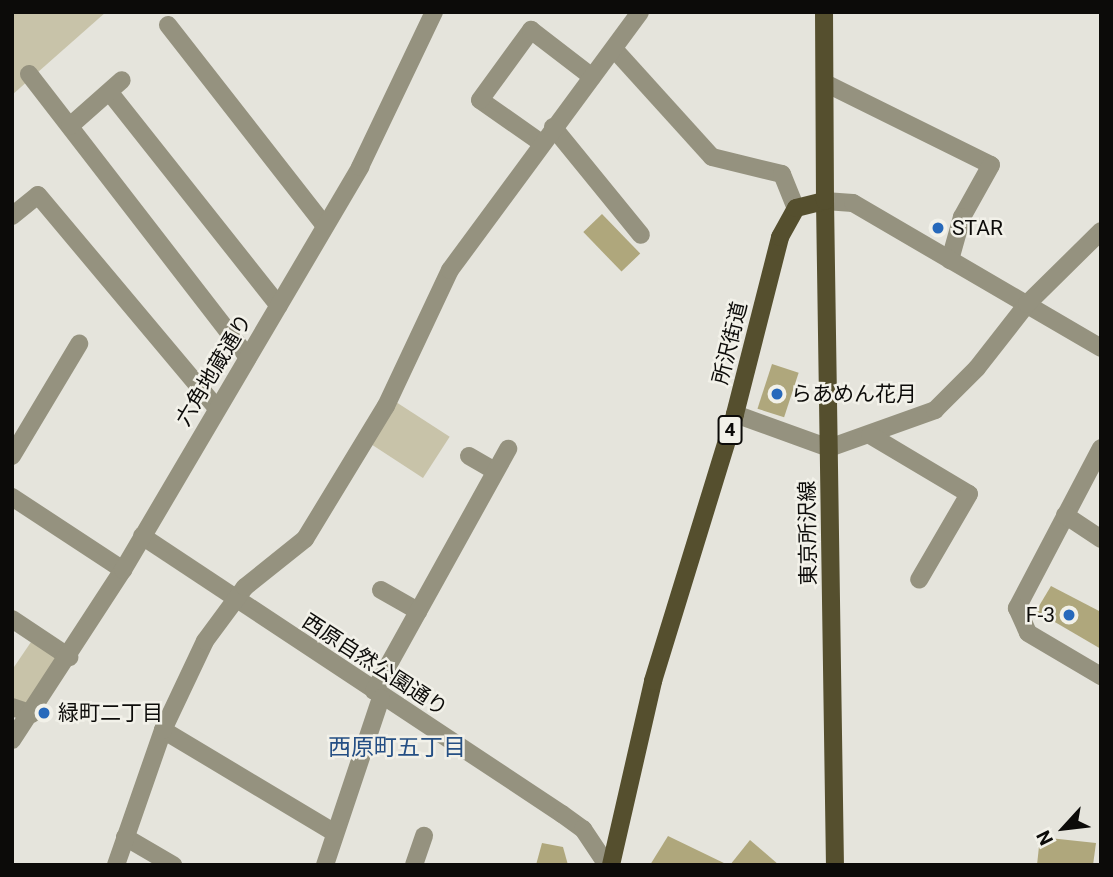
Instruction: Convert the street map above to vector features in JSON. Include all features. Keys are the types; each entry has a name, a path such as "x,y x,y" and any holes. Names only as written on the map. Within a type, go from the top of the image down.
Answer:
{"main road":[{"path":"796,208 825,201 824,12"},
{"name":"東京所沢線","path":"825,201 835,865"},
{"name":"所沢街道","path":"609,865 653,681 735,414 780,237 796,208"}],"street":[{"name":"六角地蔵通り","path":"12,740 32,714 124,570 279,306 325,226 434,12"},
{"path":"116,865 163,730 205,642 235,600 305,539 386,406 450,270 540,142 615,50 640,12"},
{"path":"168,25 325,226"},
{"path":"540,142 480,100 531,30 592,77"},
{"path":"615,50 712,157 782,174 796,208"},
{"path":"29,74 248,357"},
{"path":"825,83 991,164 962,217 950,260"},
{"path":"70,126 116,87 279,306"},
{"path":"553,127 640,235"},
{"path":"12,216 38,195 217,408"},
{"path":"825,201 853,203 1101,348"},
{"path":"735,414 829,448 935,410 977,368 1027,304 1101,231"},
{"path":"12,456 79,344"},
{"path":"870,435 969,494 919,580"},
{"path":"1101,448 1018,601 1018,619 1028,634 1101,676"},
{"path":"325,865 377,694 418,611 508,449"},
{"path":"469,456 495,471"},
{"path":"12,497 124,570"},
{"path":"1065,515 1101,539"},
{"name":"西原自然公園通り","path":"142,536 583,829 609,865"},
{"path":"381,590 418,611"},
{"path":"12,619 69,657"},
{"path":"12,708 32,714"},
{"path":"163,730 335,833"},
{"path":"414,865 424,836"},
{"path":"125,837 173,865"}],"shaded area":[{"path":"12,12 106,12 12,95"},
{"path":"396,402 450,437 423,478 369,443"},
{"path":"31,642 57,657 22,716 12,710 12,670"}],"building":[{"path":"602,214 640,254 622,272 583,232"},
{"path":"772,364 799,373 784,417 757,409"},
{"name":"F-3","path":"1051,586 1101,612 1101,649 1036,611"},
{"path":"668,836 728,865 650,865"},
{"path":"1040,837 1096,843 1093,865 1037,865"},
{"path":"750,840 779,865 730,865"},
{"path":"542,843 563,847 568,865 536,865"}],"place":[{"name":"STAR","path":"938,228"},
{"name":"らあめん花月","path":"777,394"},
{"name":"F-3","path":"1069,615"},
{"name":"緑町二丁目","path":"44,713"}],"district":[{"name":"西原町五丁目","path":"397,748"}]}
